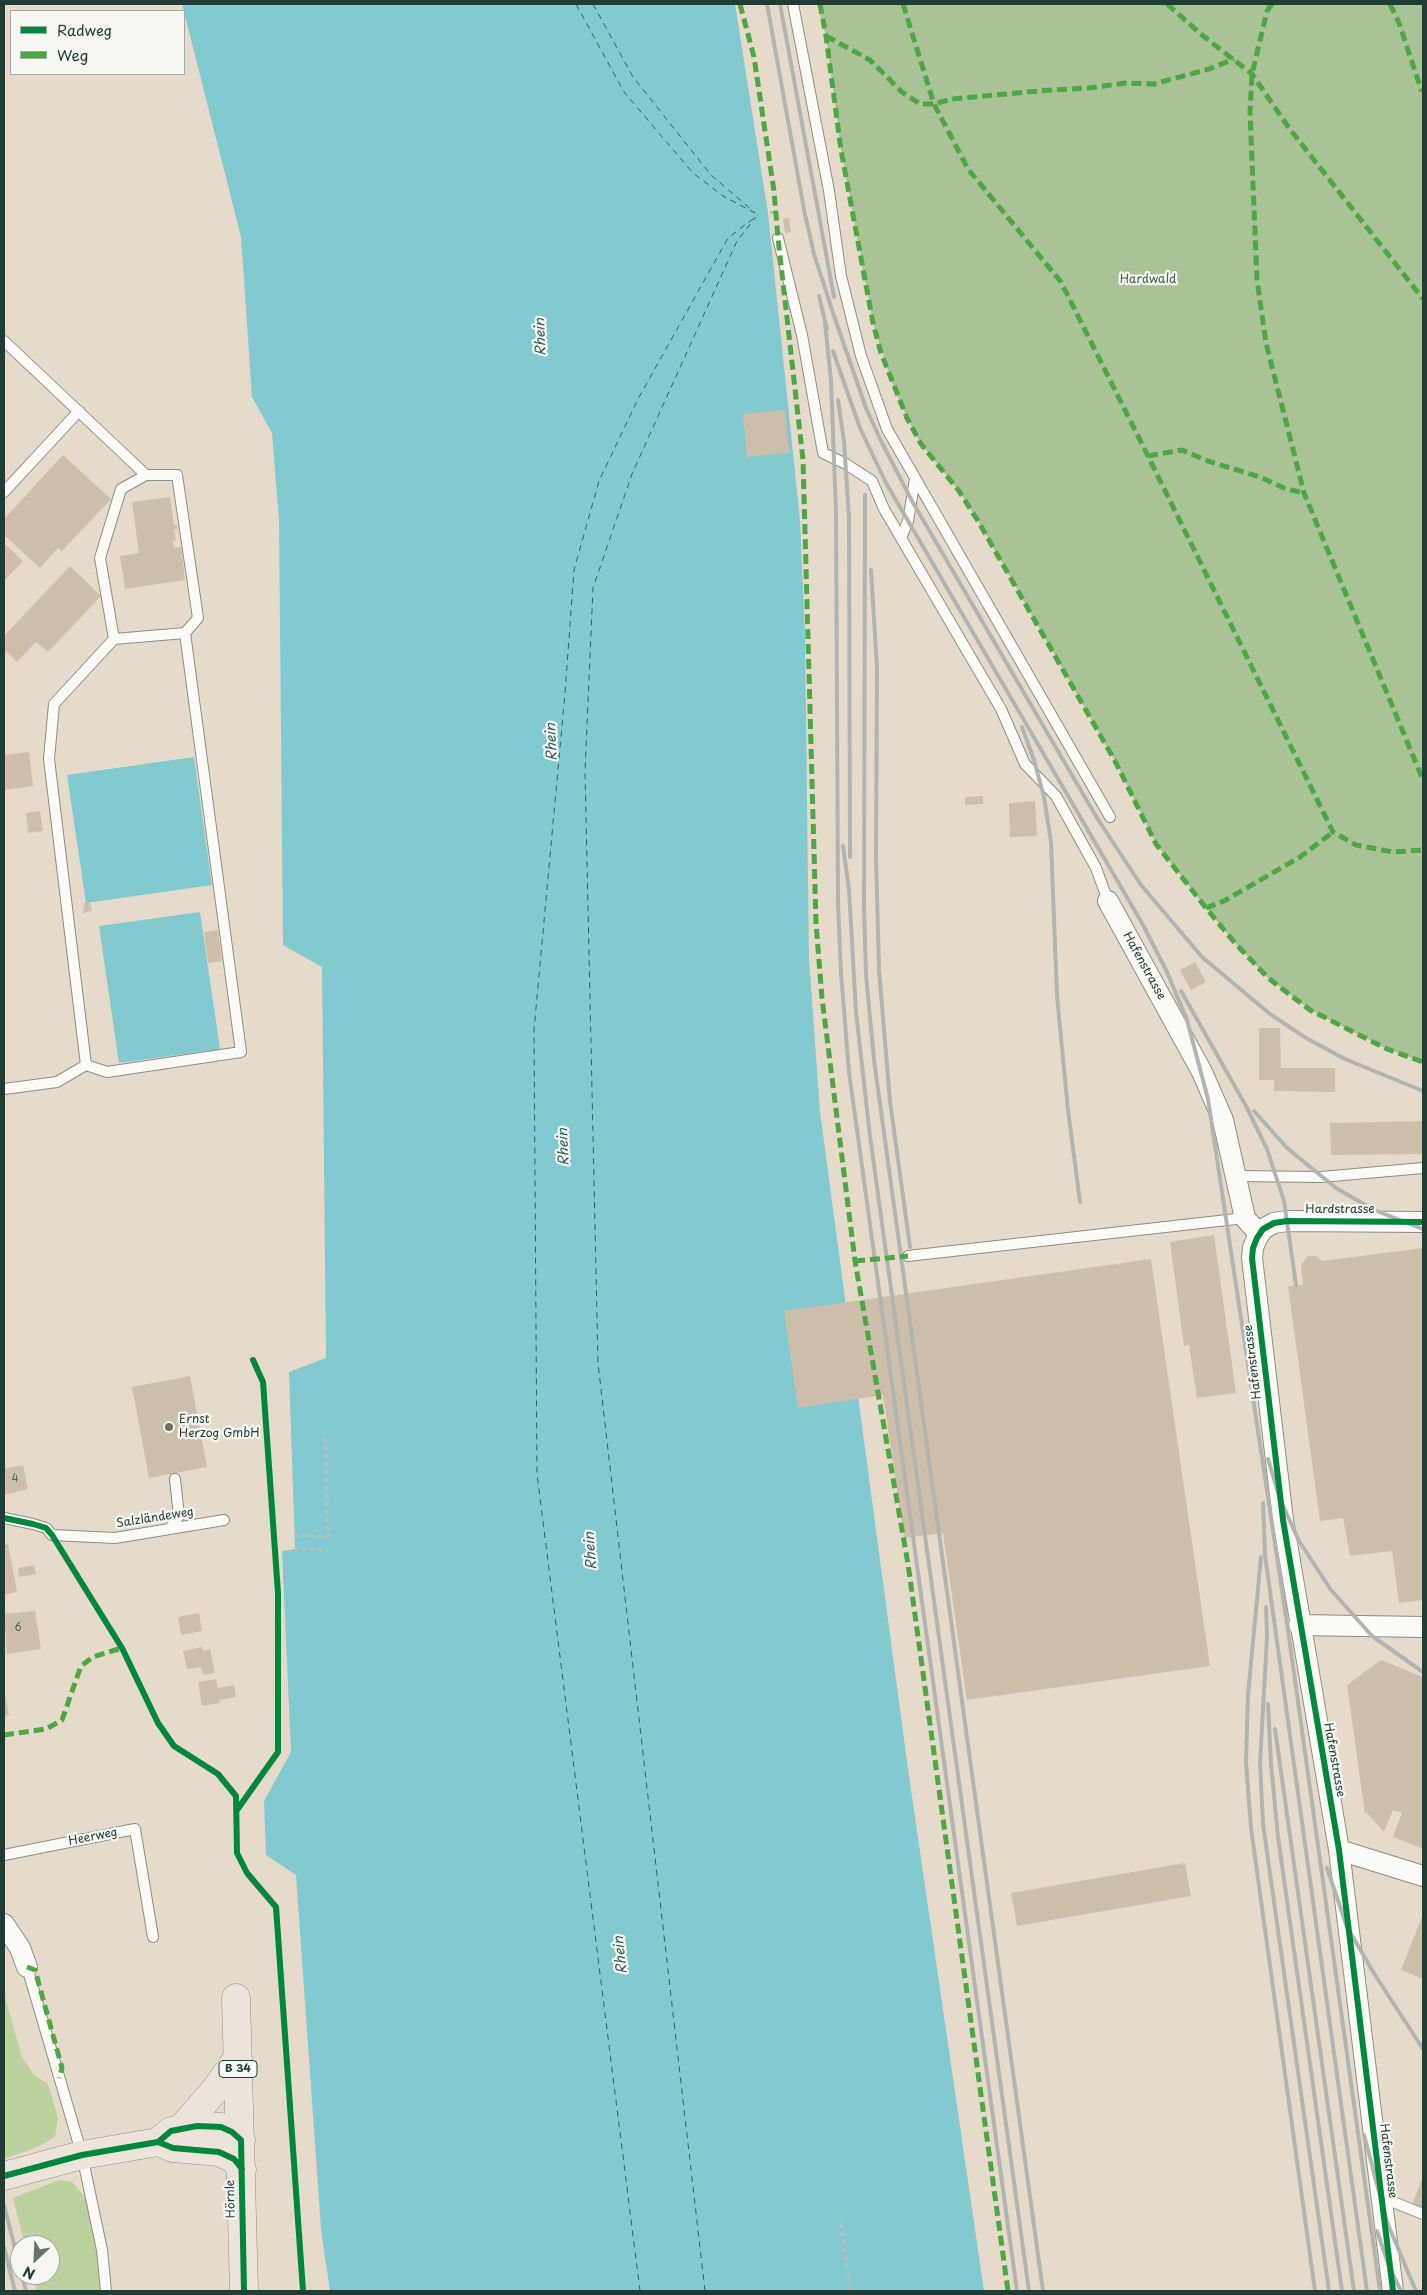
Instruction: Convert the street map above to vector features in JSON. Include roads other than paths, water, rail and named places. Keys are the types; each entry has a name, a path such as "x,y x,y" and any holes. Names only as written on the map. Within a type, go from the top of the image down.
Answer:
{"main road":[{"name":"B 34","path":"236,1998 242,2169"},
{"path":"182,2128 216,2090 238,2058"},
{"name":"Hörnle","path":"158,2142 171,2130 197,2126 221,2127 232,2132 241,2140"},
{"name":"Hörnle","path":"4,2176 82,2155 158,2142 173,2148 219,2152 234,2159 242,2169 244,2291"}],"street":[{"name":"Hafenstrasse","path":"1108,901 1202,1072 1222,1120 1245,1218"},
{"path":"1245,1218 1260,1234"},
{"name":"Hardstrasse","path":"1260,1234 1268,1226 1288,1221 1423,1222"},
{"name":"Hafenstrasse","path":"1260,1234 1253,1248 1252,1258 1280,1499 1299,1625 1338,1850 1393,2291"},
{"path":"1299,1625 1423,1626"},
{"path":"1338,1850 1423,1876"},
{"path":"4,1924 20,1948 27,1967"}],"lane":[{"path":"793,4 829,192 841,276 859,347 887,429 1110,817"},
{"path":"778,238 802,335 824,453 846,464 872,481 884,509 1001,709 1025,764 1056,796 1096,868 1108,901"},
{"path":"4,341 146,475"},
{"path":"4,492 78,411"},
{"path":"86,1065 49,759 54,704 114,639 185,633 198,618 177,475 146,475 121,489 100,558 114,639"},
{"path":"901,538 908,520 915,479"},
{"path":"4,1089 57,1082 86,1065 107,1072 240,1052 185,633"},
{"path":"1236,1176 1321,1177 1423,1168"},
{"path":"908,1256 1245,1218"},
{"path":"171,1527 179,1516 175,1480"},
{"name":"Salzländeweg","path":"4,1518 46,1528 52,1535 115,1538 171,1527 224,1520"},
{"name":"Heerweg","path":"4,1855 135,1829 153,1937"},
{"path":"27,1967 82,2155 102,2250 106,2291"},
{"path":"1382,2197 1423,2214"}],"water":[{"name":"Rhein","path":"182,4 735,4 768,213 800,520 805,634 809,959 820,1112 908,1769 984,2291 330,2291 321,2229 296,1875 266,1855 264,1801 291,1752 282,1551 295,1549 289,1372 326,1358 322,967 283,945 279,520 272,433 252,397 241,237"},
{"path":"194,757 212,885 86,903 67,775"},
{"path":"200,912 220,1049 119,1063 99,926"}],"railway":[{"path":"767,4 805,215"},
{"path":"780,4 834,297"},
{"path":"804,210 814,254 834,316 866,408 881,441 912,501 1097,818 1141,885 1202,957 1270,1014 1306,1038 1345,1059 1423,1091"},
{"path":"819,296 827,329"},
{"path":"825,323 831,380 836,513 838,903 841,973 849,1072 1017,2291"},
{"path":"833,351 860,428 886,483 1146,930"},
{"path":"838,400 844,441 849,518 850,857"},
{"path":"865,495 864,907 866,975 874,1060 1043,2291"},
{"path":"871,570 877,667 876,857 879,970 890,1101 910,1247"},
{"path":"1022,727 1034,760 1044,797 1051,842 1057,996 1068,1110 1080,1202"},
{"path":"843,846 849,889 856,1012 870,1136 1029,2291"},
{"path":"1143,925 1167,972 1187,1020 1208,1099 1288,1630 1380,2291"},
{"path":"1181,991 1246,1106 1267,1149 1284,1201 1296,1285"},
{"path":"1254,1111 1287,1148 1336,1188 1374,1210 1423,1229"},
{"path":"1268,1459 1280,1499 1299,1541 1331,1590 1372,1636 1423,1672"},
{"path":"1263,1503 1265,1555 1367,2291"},
{"path":"1261,1557 1248,1695 1246,1762 1251,1828 1315,2291"},
{"path":"1266,1607 1267,1637 1260,1763 1263,1824 1329,2291"},
{"path":"1268,1704 1271,1764 1278,1837 1342,2291"},
{"path":"1275,1729 1354,2291"},
{"path":"1327,1868 1347,1927 1375,1975 1423,2049"},
{"path":"1364,2135 1387,2222 1416,2291"},
{"path":"4,2205 12,2235"},
{"path":"1377,2231 1390,2269 1401,2291"},
{"path":"4,2247 15,2291"},
{"path":"24,2285 26,2291"}],"place":[{"name":"Ernst Herzog GmbH","path":"169,1427"}],"park label":[{"name":"Hardwald","path":"1148,280"}]}
